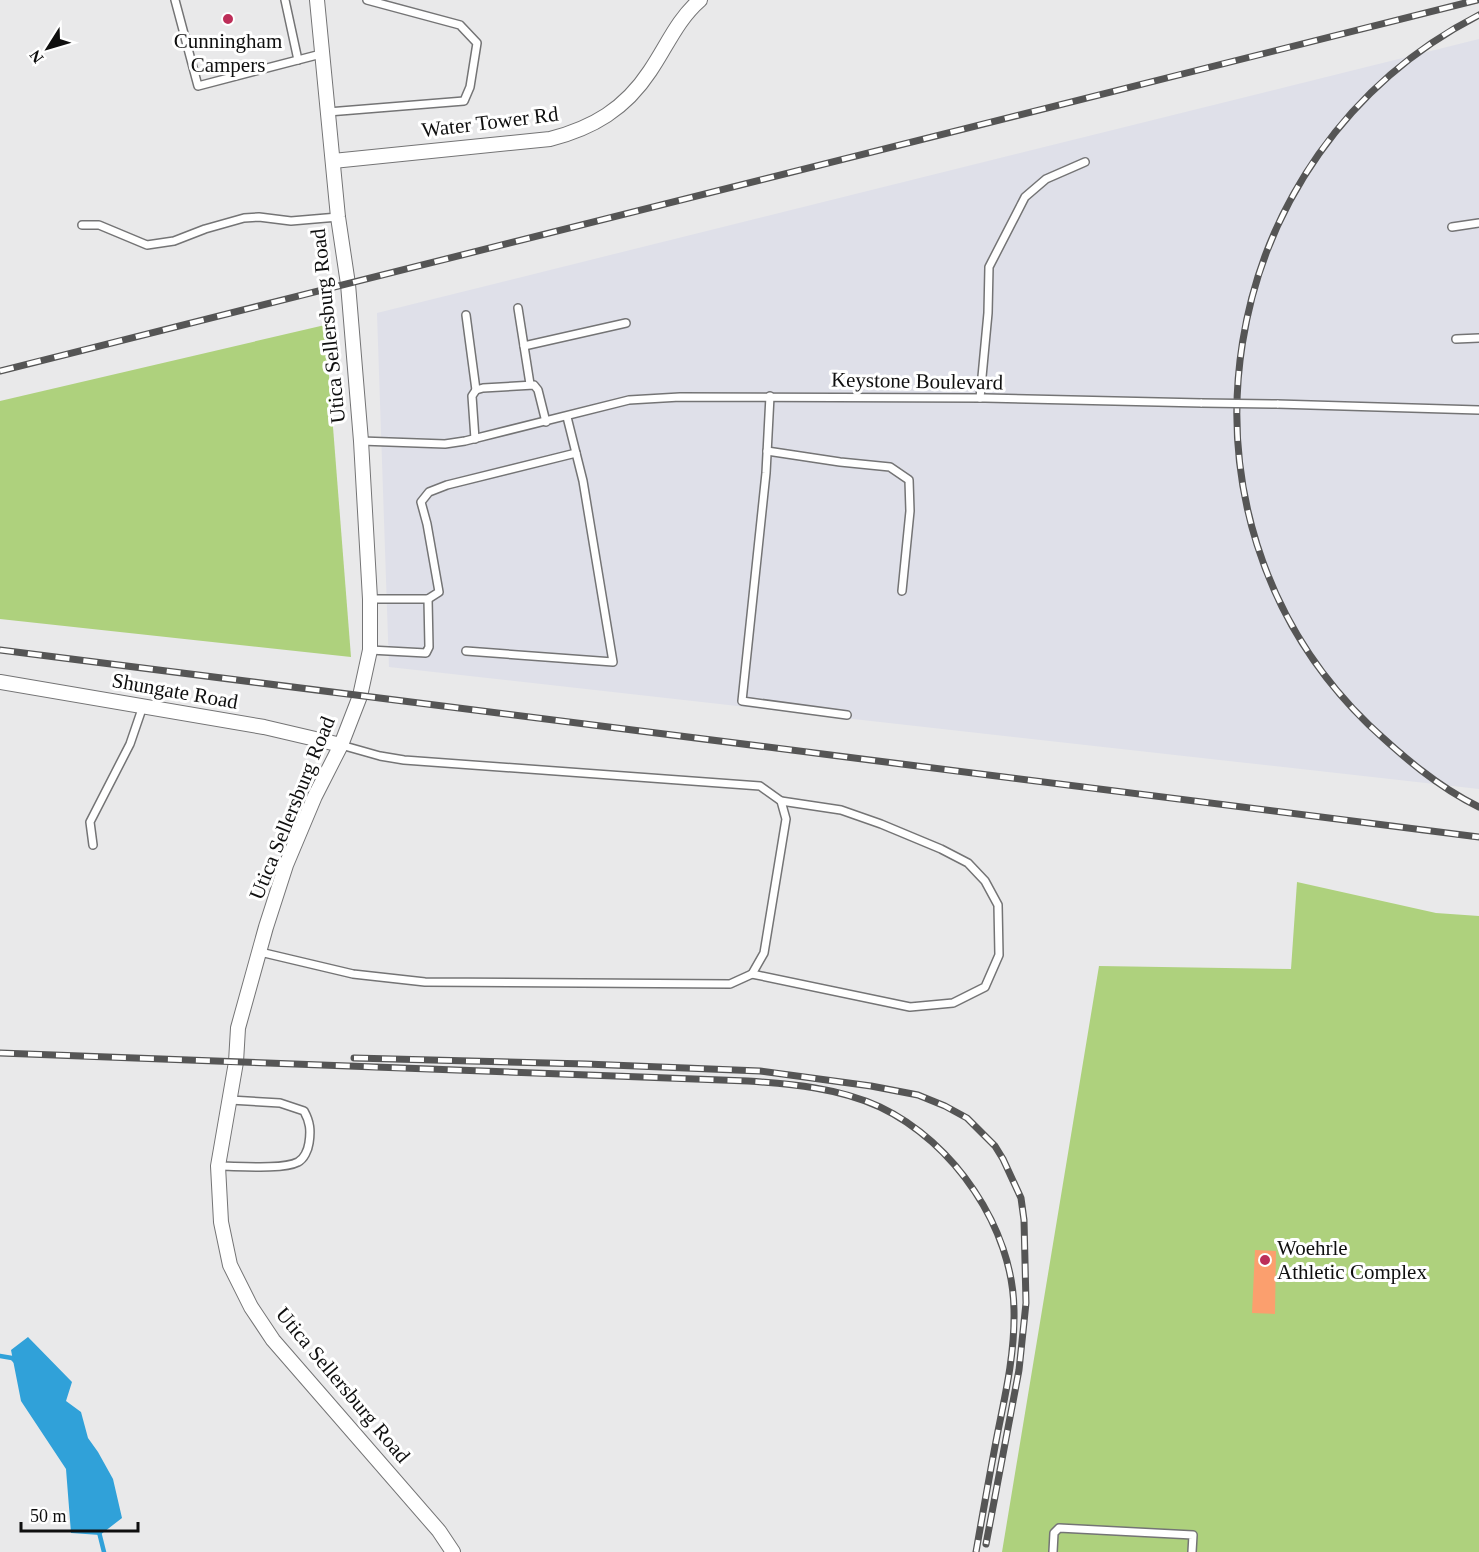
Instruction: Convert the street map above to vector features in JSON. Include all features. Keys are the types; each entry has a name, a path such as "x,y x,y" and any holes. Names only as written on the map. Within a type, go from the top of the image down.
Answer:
{"street":[{"name":"Utica Sellersburg Road","path":"317,0 338,217 348,284 361,441 370,599 370,650 360,696 341,745 315,796 286,865 238,1029 230,1101 218,1166 221,1222 230,1266 251,1307 273,1340 440,1531 453,1552"},
{"name":"Water Tower Rd","path":"333,161 550,139 573,133 610,115 628,98 650,72 687,12 700,0"},
{"name":"Shungate Road","path":"0,682 264,727 341,745"}],"lane":[{"path":"175,0 198,86 321,54"},
{"path":"285,0 298,60"},
{"path":"328,112 464,101 470,87 477,43 460,25 367,0"},
{"path":"980,398 988,314 989,267 1025,197 1046,179 1085,162"},
{"path":"82,225 99,225 147,245 174,241 244,218 259,217 291,221 338,217"},
{"path":"1452,227 1479,223"},
{"path":"518,308 530,384"},
{"path":"466,315 476,390"},
{"path":"524,346 626,323"},
{"path":"1456,339 1479,338"},
{"path":"475,440 472,396 476,390 483,388 534,385 538,390 546,422"},
{"path":"770,396 767,451 742,701 847,715"},
{"name":"Keystone Boulevard","path":"361,441 445,444 475,440 629,400 680,397 980,398 1479,410"},
{"path":"466,651 613,662 583,481 567,417"},
{"path":"767,451 890,467 909,480 910,511 902,591"},
{"path":"370,599 428,599 439,592 421,502 429,492 447,485 576,453"},
{"path":"370,650 426,653 429,647 428,599"},
{"path":"93,845 90,822 130,744 143,706"},
{"path":"341,745 404,760 760,786 781,801 841,810 941,849 968,863 985,881 998,905 999,955 985,987 953,1003 910,1007 752,974"},
{"path":"260,952 353,974 425,982 730,984 752,974 764,953 786,819 781,801"},
{"path":"218,1166 280,1166 297,1162 303,1158 309,1147 311,1131 304,1111 280,1103 230,1101"},
{"path":"1053,1552 1054,1533 1059,1528 1193,1535 1192,1552"}],"shaded area":[{"path":"1479,39 1479,789 389,667 377,313"}],"green space":[{"path":"325,325 351,657 0,619 0,401"},
{"name":"Woehrle Athletic Complex","path":"1297,882 1436,913 1479,916 1479,1552 1002,1552 1099,966 1291,969"}],"water":[{"path":"28,1337 72,1382 66,1401 81,1412 88,1438 113,1479 122,1518 100,1535 71,1533 66,1469 21,1401 11,1350"}],"building":[{"path":"1255,1250 1276,1251 1275,1314 1252,1313"}],"waterway":[{"path":"0,1356 12,1358 16,1362"},
{"path":"99,1532 104,1552"}],"railway":[{"path":"0,371 1477,0"},
{"path":"1479,15 1389,76 1319,154 1270,244 1242,343 1238,444 1257,545 1300,640 1369,725 1421,770 1449,790 1479,807"},
{"path":"0,650 1479,837"},
{"path":"0,1053 748,1081 832,1091 880,1107 907,1122 955,1165 991,1219 1003,1249 1011,1279 1014,1310 1011,1356 976,1552"},
{"path":"354,1058 760,1071 871,1086 918,1095 967,1118 995,1146 1003,1159 1021,1198 1024,1220 1026,1303 1019,1370 986,1544"}],"place":[{"name":"Cunningham Campers","path":"228,19"},
{"name":"Woehrle Athletic Complex","path":"1265,1260"}]}
